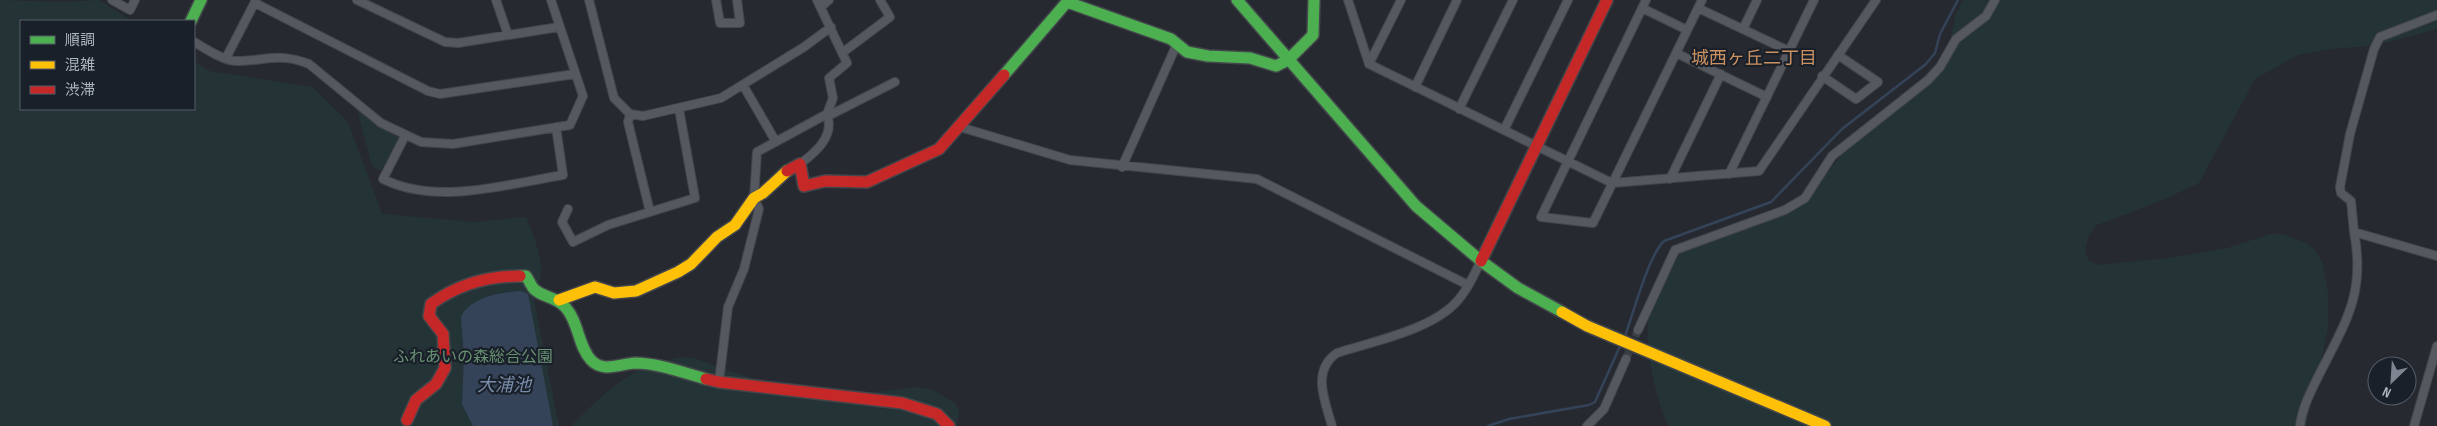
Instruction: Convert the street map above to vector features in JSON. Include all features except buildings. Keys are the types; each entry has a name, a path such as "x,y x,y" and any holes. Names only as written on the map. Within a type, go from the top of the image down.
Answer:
{"street":[{"path":"112,0 130,10 135,0"},
{"path":"191,20 201,0"},
{"path":"357,0 445,42 458,43 560,27"},
{"path":"496,0 508,35"},
{"path":"195,42 234,62 283,56 309,64 363,109 405,136 421,142 453,144 570,124 582,96 551,0"},
{"path":"588,0 614,98 630,114 644,116 721,98 831,27"},
{"path":"716,0 720,22 740,23 737,0"},
{"path":"559,300 595,287 614,293 636,291 678,272 691,264 717,237 734,224 754,198 763,193 783,173 800,164 822,145 830,127 827,115 833,98 829,78 847,63 819,3 830,0"},
{"path":"842,53 890,17 880,0"},
{"path":"1237,0 1416,206 1480,261 1518,288 1587,326 1825,426"},
{"path":"800,164 804,186 825,181 868,182 940,149 1067,2 1171,39 1176,46 1193,54 1248,58 1273,67 1282,64 1313,35 1314,0"},
{"path":"1348,0 1370,64 1612,183 1759,171 1822,76 1876,0"},
{"path":"1370,64 1401,0"},
{"path":"1415,87 1457,0"},
{"path":"1459,109 1513,0"},
{"path":"1504,130 1568,0"},
{"path":"1332,426 1321,382 1322,373 1330,358 1337,353 1417,327 1436,318 1462,296 1607,0"},
{"path":"1646,0 1541,217 1593,224 1700,4 1743,29 1789,51"},
{"path":"1743,29 1757,0"},
{"path":"1729,174 1814,0"},
{"path":"1638,330 1675,250 1785,210 1805,198 1832,156 1928,80 1940,67 1956,39 1986,16 1994,0"},
{"path":"226,58 255,1 428,91 440,94 574,74"},
{"path":"1642,8 1687,30"},
{"path":"2300,426 2308,398 2342,335 2352,307 2359,268 2351,201 2341,193 2340,187 2350,134 2374,49 2380,37 2437,15"},
{"path":"1122,167 1176,46"},
{"path":"1676,53 1767,97"},
{"path":"1822,76 1856,99 1878,82 1838,55"},
{"path":"1670,179 1721,74"},
{"path":"719,382 728,307 744,269 758,216 759,209 754,198 756,152 895,82"},
{"path":"743,85 776,142"},
{"path":"568,210 562,222 573,242 608,224 694,198 679,109"},
{"path":"630,114 628,122 650,212"},
{"path":"405,136 383,179 396,186 411,190 460,192 563,175 556,127"},
{"path":"960,127 1070,160 1122,167 1242,176 1257,180 1468,285"},
{"path":"2354,232 2437,256"},
{"path":"407,420 416,400 436,384 445,368 443,334 429,316 429,308 433,302 466,286 514,276 526,276 535,290 559,300 574,318 583,346 590,359 597,365 607,367 636,363 669,369 719,382 902,403 937,414 949,426"},
{"path":"2414,426 2437,346"},
{"path":"1587,426 1604,409 1626,359"}],"green space":[{"name":"ふれあいの森総合公園","path":"0,0 62,2 99,0 130,20 20,20 20,110 195,110 195,62 209,71 312,87 348,122 382,214 474,222 526,217 534,237 541,267 538,286 533,295 559,426 0,426"},
{"path":"1963,0 2437,0 2437,29 2377,45 2323,50 2298,55 2255,79 2199,183 2163,200 2097,225 2089,235 2085,249 2088,260 2098,265 2169,258 2227,248 2271,234 2283,234 2308,244 2316,251 2322,262 2328,293 2328,328 2306,426 1668,426 1654,381 1648,332 1649,316 1654,296 1677,251 1778,215 1812,192 1851,143 1931,80 1948,55 1955,16"},
{"path":"357,109 369,120 399,138 381,171 372,166"},
{"path":"682,357 693,358 765,383 830,398 916,387 933,390 955,403 959,411 957,426 571,426 596,401 620,382 648,367"}],"water":[{"name":"大浦池","path":"521,291 528,294 553,426 473,426 462,404 464,357 461,317 465,310 479,300 496,294"}],"waterway":[{"path":"1624,339 1652,259 1664,241 1771,202 1842,129 1926,64 1935,53 1940,34 1958,0"},
{"path":"1488,426 1509,419 1589,405 1595,402 1621,344"}],"tunnel":[{"path":"1626,359 1638,330"}],"traffic: fast":[{"path":"191,20 201,0"},
{"path":"1237,0 1416,206 1481,261 1518,288 1562,312"},
{"path":"1004,75 1067,2 1171,39 1187,52 1208,56 1250,58 1276,66 1288,60 1313,35 1314,0"},
{"path":"520,276 526,276 533,288 541,294 558,301 566,308 574,320 583,348 596,364 612,367 644,363 706,379"}],"traffic: slow":[{"path":"559,300 595,287 614,293 636,291 678,272 691,264 717,237 735,225 754,198 763,193 787,171"},
{"path":"1562,312 1587,326 1825,426"}],"traffic: jam":[{"path":"1481,261 1607,0"},
{"path":"787,171 800,164 804,186 825,181 867,182 939,149 1004,75"},
{"path":"407,420 416,400 436,384 445,368 443,334 429,316 431,304 441,297 473,283 508,276 520,276"},
{"path":"706,379 902,403 937,414 949,426"}],"district":[{"name":"城西ヶ丘二丁目","path":"1754,58"}]}
